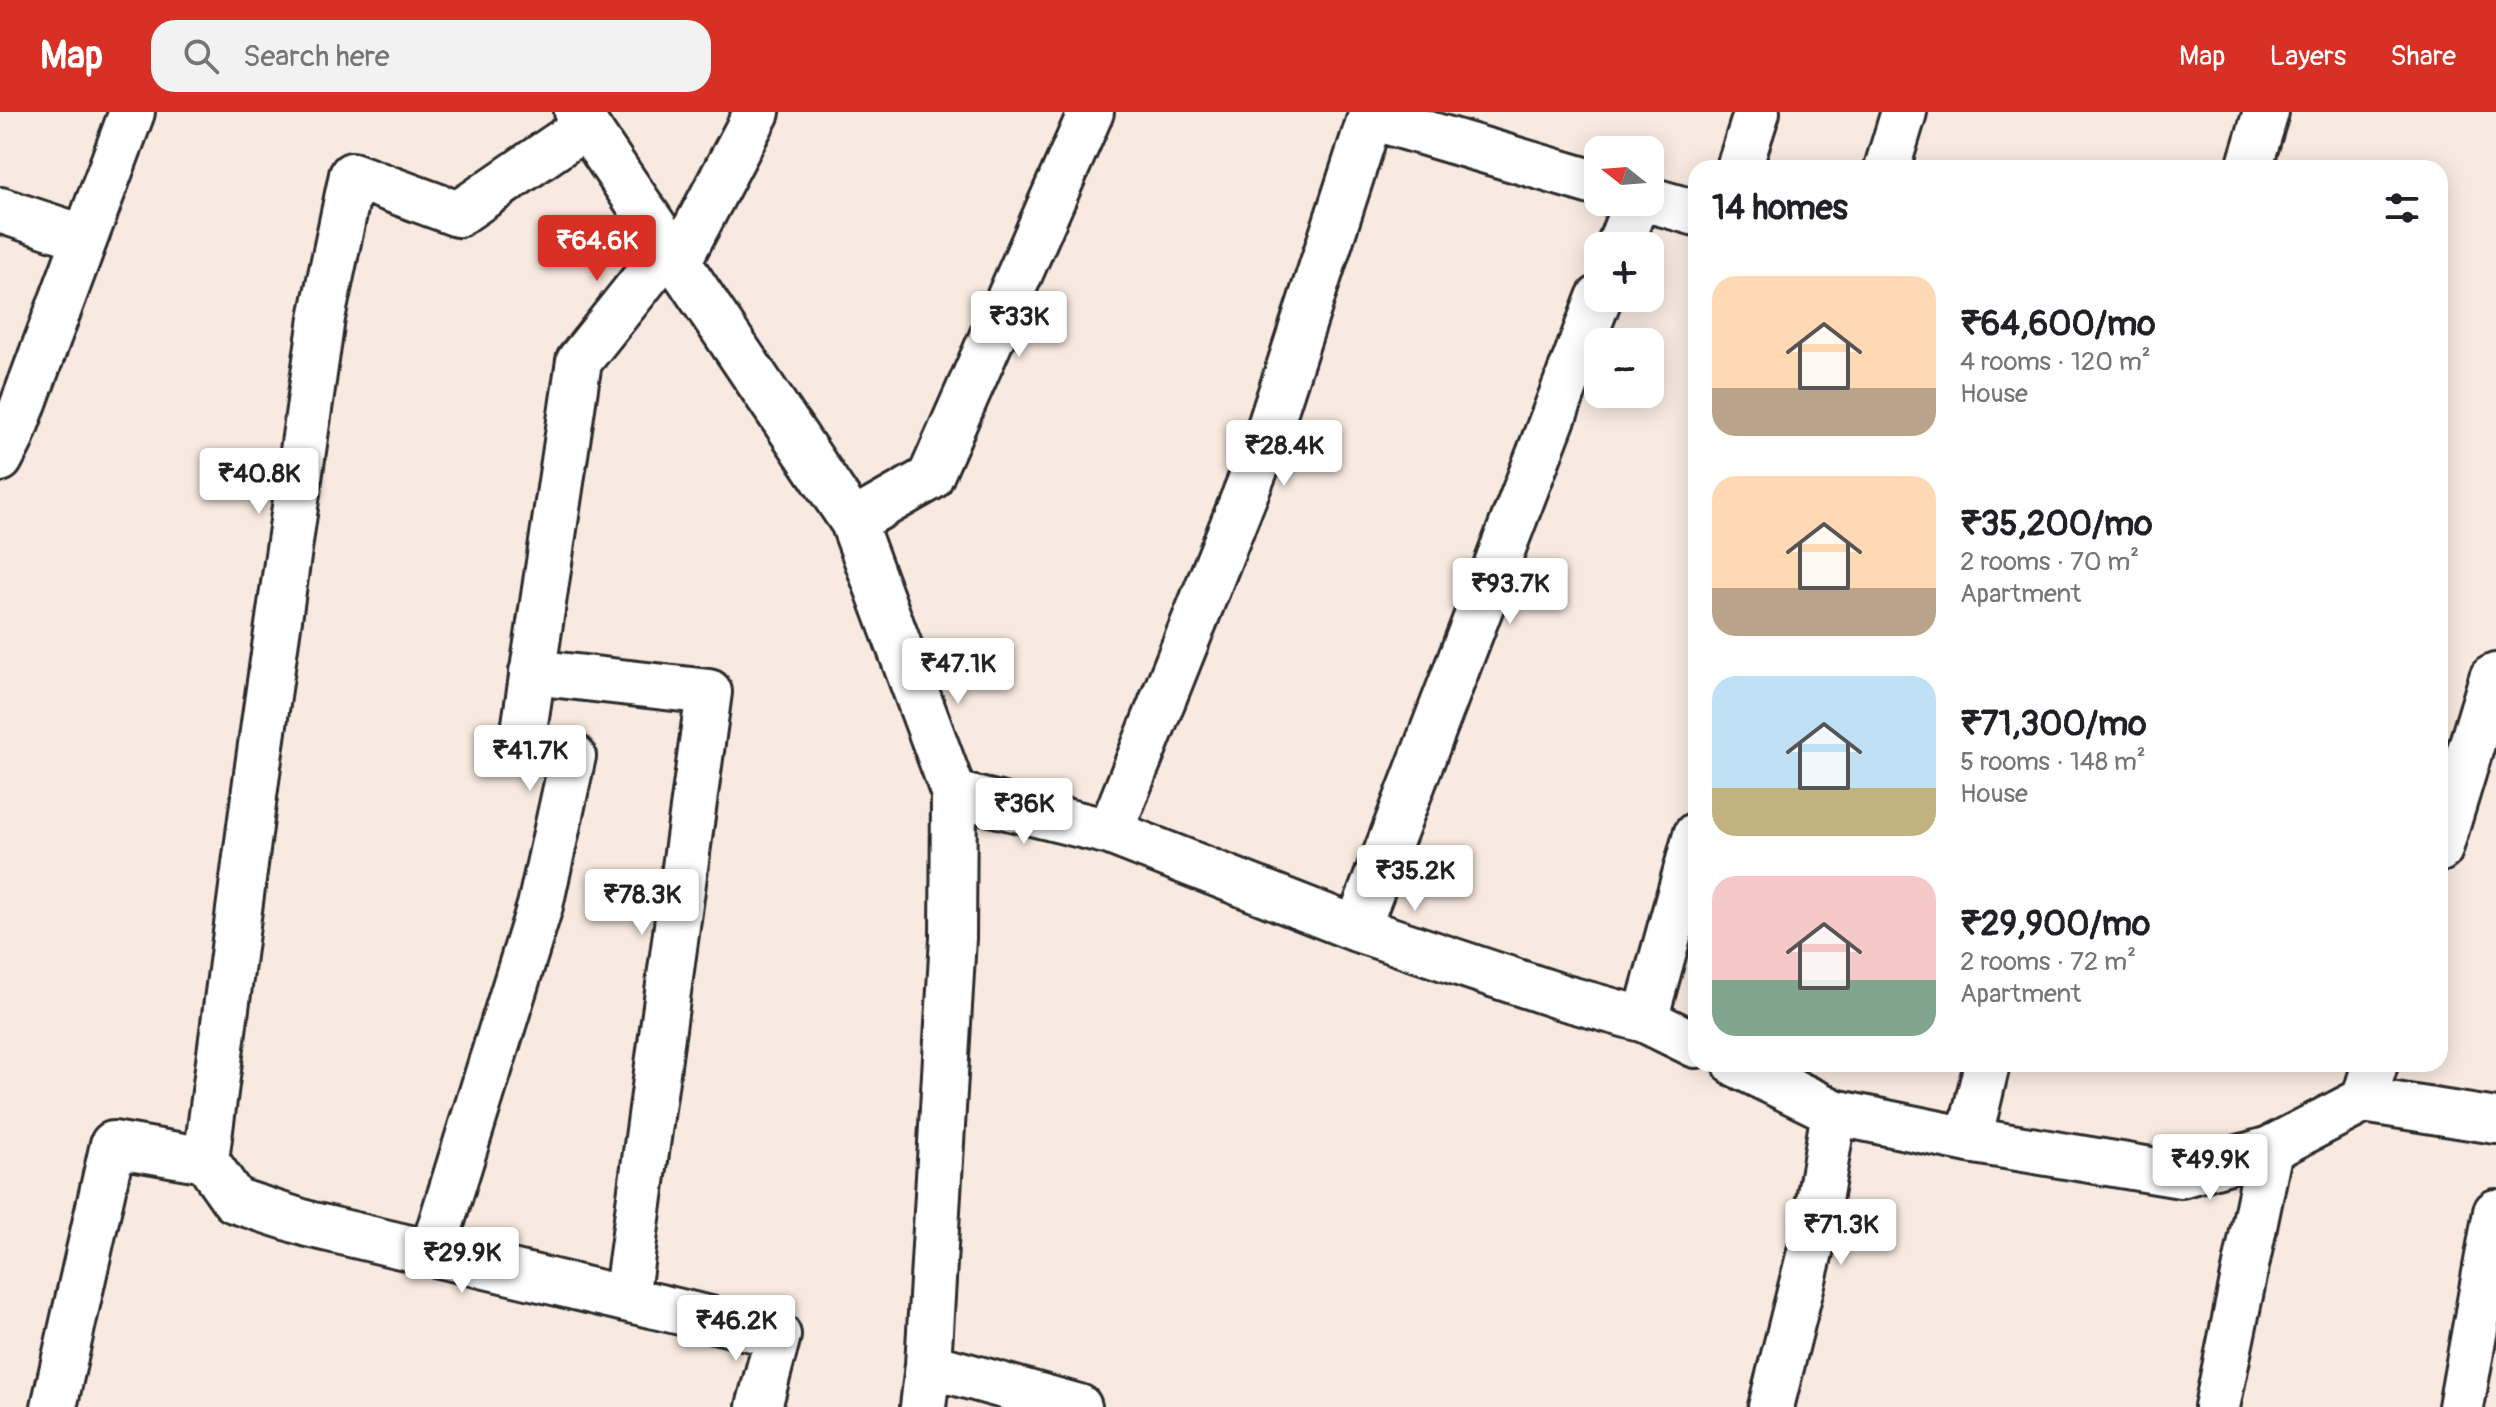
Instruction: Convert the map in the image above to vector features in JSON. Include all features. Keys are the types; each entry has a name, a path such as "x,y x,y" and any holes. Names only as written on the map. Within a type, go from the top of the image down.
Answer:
{"street":[{"path":"0,459 10,440 132,112"},
{"path":"432,1253 540,906 573,756 522,744 579,361 674,255 757,112"},
{"path":"853,522 930,478 1091,112"},
{"path":"1742,160 1757,112"},
{"path":"1889,160 1904,112"},
{"path":"2251,160 2266,112"},
{"path":"1110,832 1260,457 1371,114 1584,180"},
{"path":"759,1407 778,1335 308,1224 234,1200 206,1160 322,318 352,175 458,214 582,119 853,522 954,794 953,938 926,1386 1079,1407"},
{"path":"1664,204 1688,211"},
{"path":"0,210 85,238"},
{"path":"1357,929 1594,312"},
{"path":"532,672 709,692 626,1299"},
{"path":"2448,823 2492,678 2496,676"},
{"path":"954,794 1110,832 1357,929 1562,997 1645,1020 1688,1041"},
{"path":"1645,1020 1688,864"},
{"path":"1752,1072 1834,1112 1969,1140 2181,1175 2270,1149 2370,1082 2496,1121"},
{"path":"1969,1140 1985,1072"},
{"path":"1771,1407 1811,1248 1834,1112"},
{"path":"54,1407 113,1144 206,1160"},
{"path":"2217,1407 2270,1149"},
{"path":"2461,1407 2496,1212"}]}
